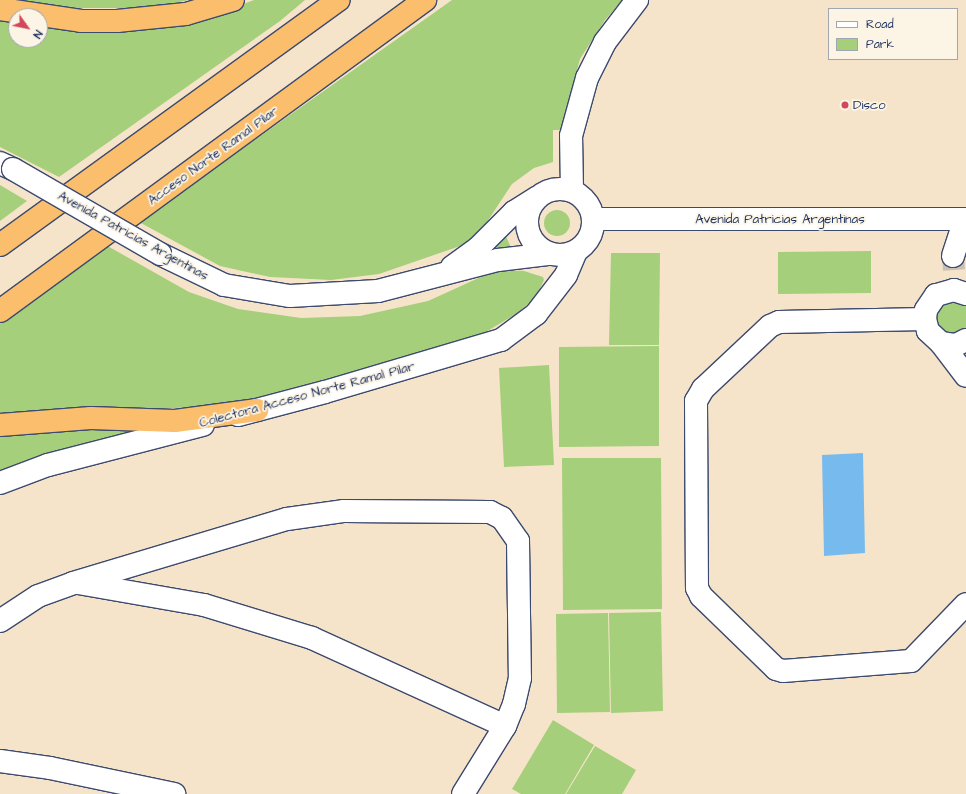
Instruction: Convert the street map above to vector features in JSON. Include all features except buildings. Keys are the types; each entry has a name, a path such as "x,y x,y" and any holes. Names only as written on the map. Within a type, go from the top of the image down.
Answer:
{"highway":[{"path":"0,9 81,20 117,21 186,14 234,0"},
{"path":"0,245 339,0"},
{"name":"Acceso Norte Ramal Pilar","path":"0,311 425,0"},
{"path":"0,424 91,418 175,421 257,410"}],"street":[{"path":"572,191 571,136 586,78 605,42 637,0"},
{"name":"Avenida Patricias Argentinas","path":"7,166 160,254 224,285 290,296 378,291 512,257 548,254"},
{"path":"558,189 572,191 587,202 594,220 590,238 576,252 567,255 548,254 533,242 527,225 531,206 544,193 558,189"},
{"name":"Avenida Patricias Argentinas","path":"437,276 478,248 514,212 544,193"},
{"path":"965,219 957,277 936,295 926,310 925,319 928,331 941,343 966,376"},
{"name":"Avenida Patricias Argentinas","path":"594,220 965,219"},
{"name":"Colectora Acceso Norte Ramal Pilar","path":"0,482 48,465 257,410 501,340 536,314 566,275 576,252"},
{"path":"925,319 779,322 770,326 703,389 696,401 697,588 700,596 776,669 784,672 911,661 966,604"},
{"path":"941,343 956,344 966,340"},
{"path":"0,621 38,596 73,582 287,519 344,511 490,512 502,518 518,541 520,678 514,704 505,726 463,794"},
{"path":"73,582 204,605 292,631 358,657 505,726"},
{"path":"0,761 58,770 174,794"}],"green space":[{"path":"23,0 188,0 156,8 70,8"},
{"path":"254,0 305,0 280,21 59,177 0,147 0,20 8,20 8,48 48,48 48,22 225,11"},
{"path":"452,0 622,0 605,20 580,59 561,130 553,130 553,162 534,168 512,184 483,228 463,245 379,274 331,280 270,277 220,266 139,222"},
{"path":"0,185 27,201 0,221"},
{"path":"557,210 566,214 570,223 566,232 557,236 548,232 544,223 548,214"},
{"path":"505,234 512,250 489,252"},
{"path":"104,244 189,292 238,309 301,318 360,316 428,301 483,276 504,270 524,271 543,277 544,280 536,297 516,314 484,333 339,382 254,402 218,406 0,416 0,323"},
{"path":"871,251 871,293 778,294 778,252"},
{"path":"611,253 660,253 659,345 609,345"},
{"path":"943,301 961,301 966,306 966,331 952,338 935,329 935,310"},
{"path":"659,346 659,446 559,447 559,347"},
{"path":"549,365 554,465 504,467 499,368"},
{"path":"62,429 148,430 0,480 0,434"},
{"path":"562,458 661,458 662,609 563,610"},
{"path":"661,612 663,711 611,713 609,613"},
{"path":"608,613 610,712 557,713 556,614"},
{"path":"553,720 594,745 565,794 521,794 512,789"},
{"path":"595,746 636,770 622,794 566,794"}],"water":[{"path":"863,453 865,553 824,556 822,455"}],"tunnel":[{"path":"953,256 954,270"}],"place":[{"name":"Disco","path":"845,105"}]}
